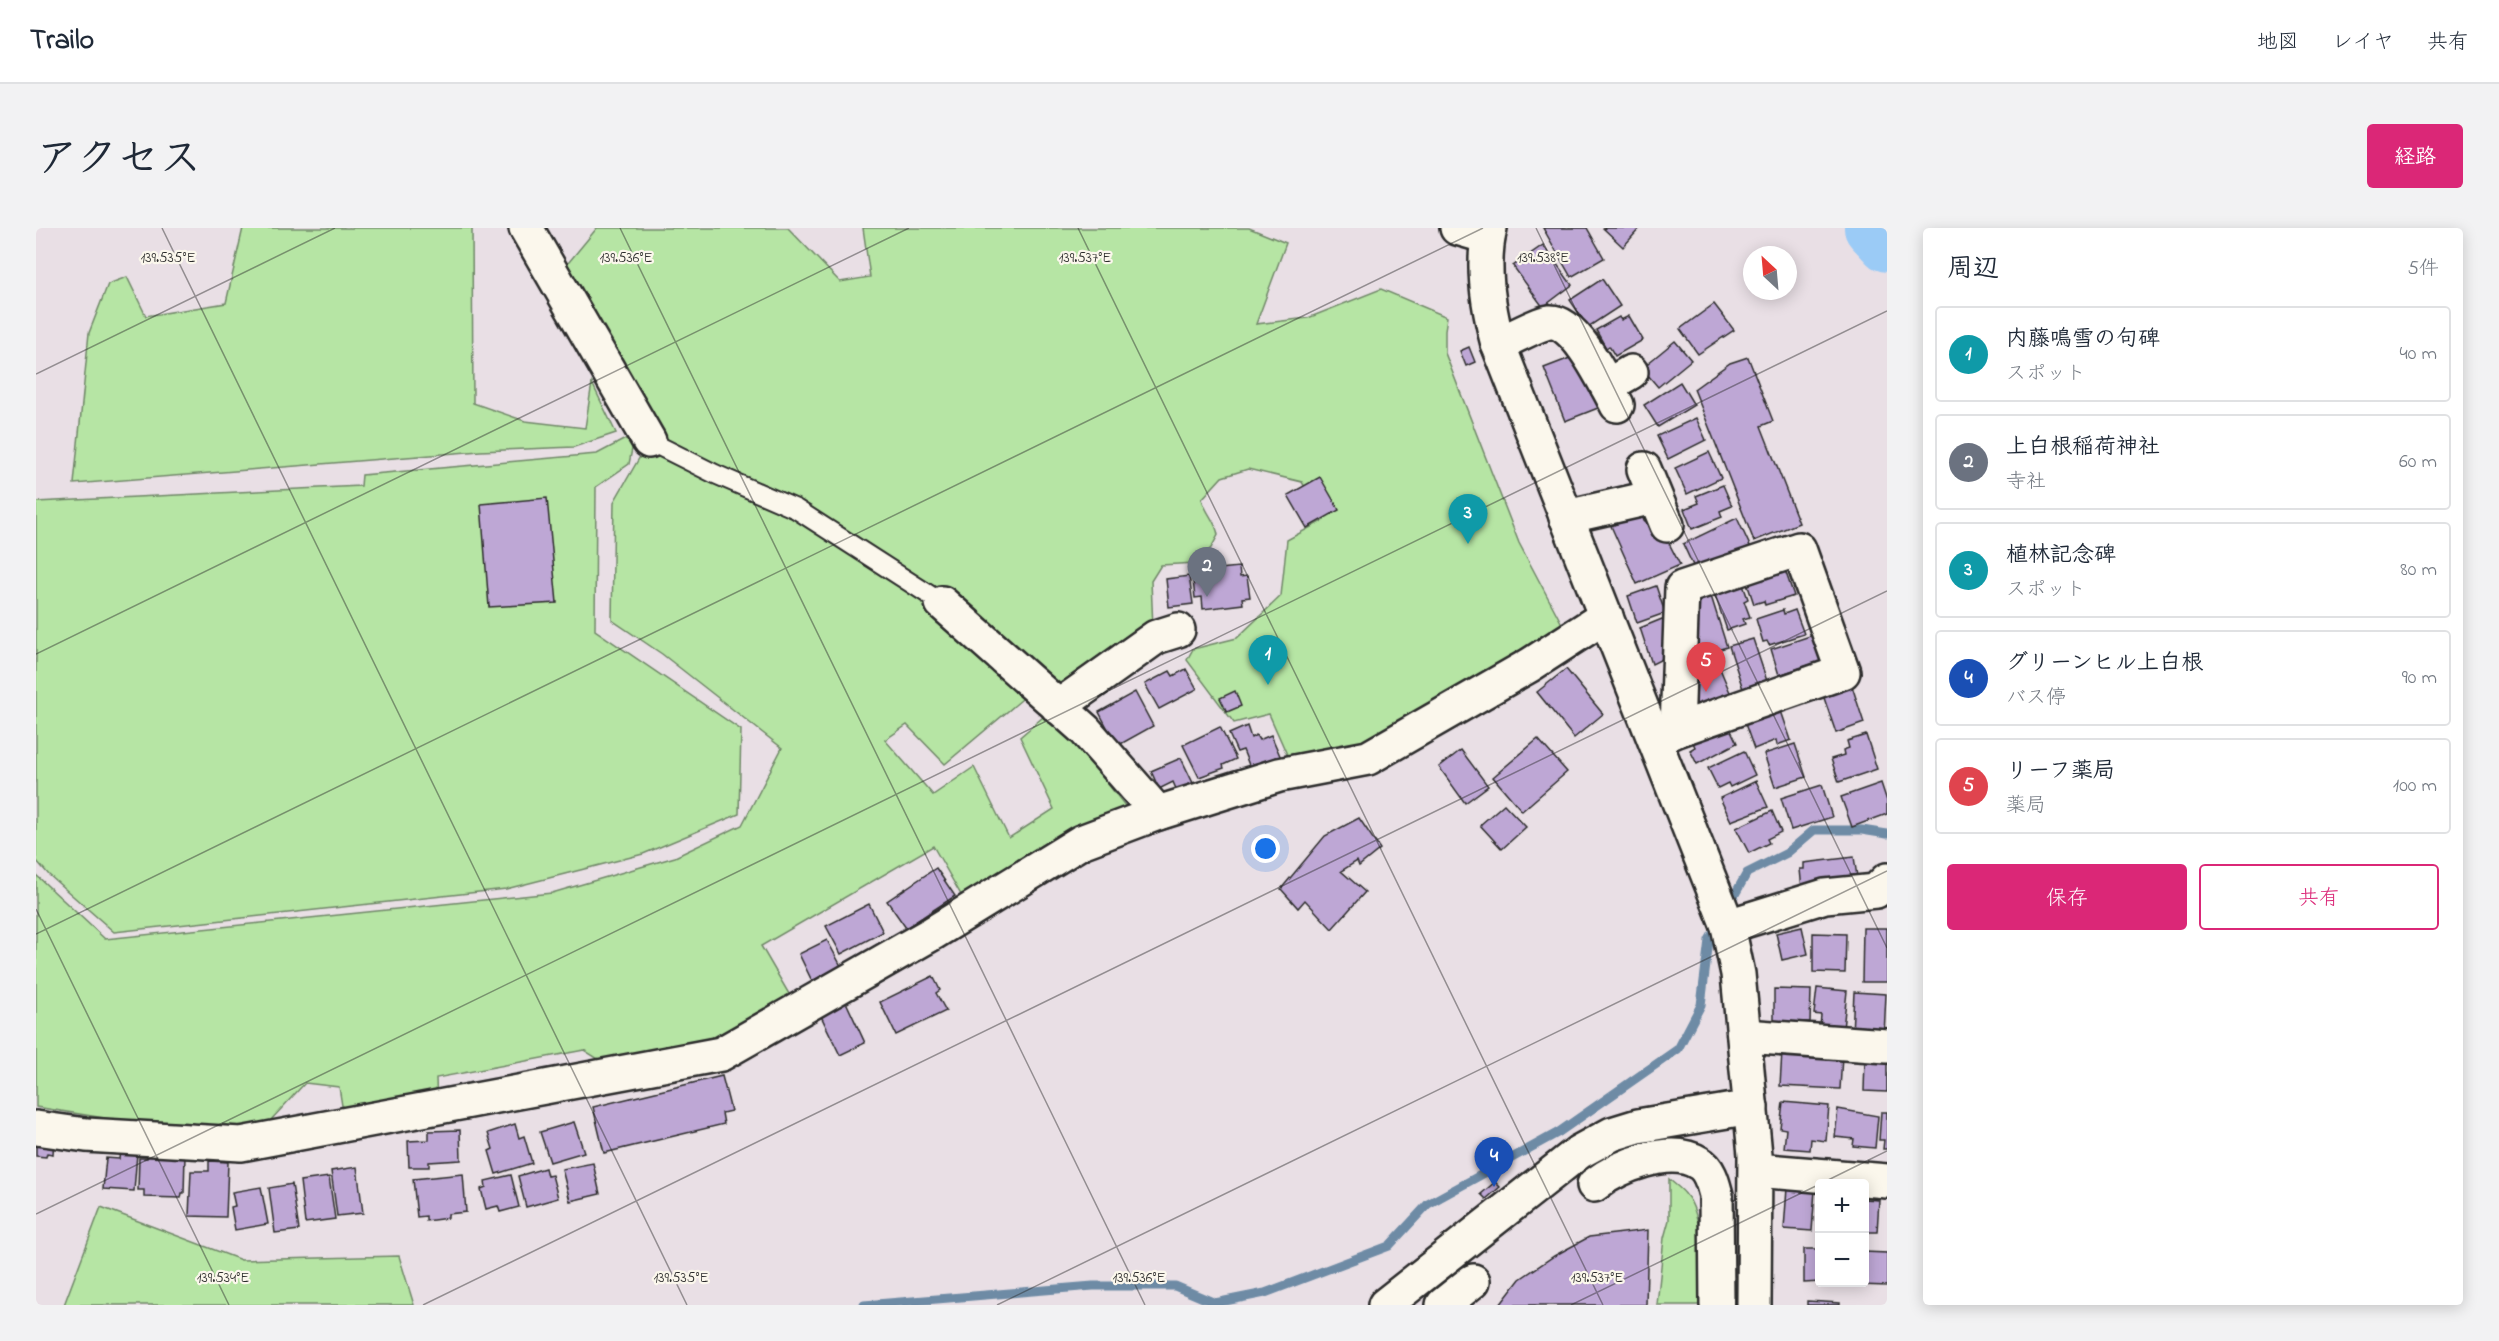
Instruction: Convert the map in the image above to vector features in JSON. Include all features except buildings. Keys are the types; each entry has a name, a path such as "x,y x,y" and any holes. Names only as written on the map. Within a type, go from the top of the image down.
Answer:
{"street":[{"path":"526,228 649,441"},
{"path":"1478,231 1486,265 1491,318 1498,344 1606,616 1666,735 1728,926 1738,974 1756,1170 1754,1305"},
{"path":"1498,344 1549,322 1562,324 1578,338 1618,388"},
{"path":"1566,517 1655,497"},
{"path":"1799,549 1843,672 1666,735 1682,588 1799,549"},
{"path":"942,603 1084,730 1158,813"},
{"path":"36,1128 86,1135 241,1144 721,1054 933,933 1081,842 1158,813 1279,775 1368,758 1530,665 1606,616"},
{"path":"1058,707 1156,637 1178,630"},
{"path":"1728,926 1825,896 1876,891 1887,880"},
{"path":"1745,1036 1887,1046"},
{"path":"1385,1305 1579,1152 1611,1134 1638,1126 1751,1107"},
{"path":"1594,1185 1605,1176 1646,1160 1681,1155 1701,1163 1712,1179 1716,1195 1717,1305"},
{"path":"1756,1170 1887,1181"},
{"path":"1443,1305 1473,1281"}],"lane":[{"path":"649,441 796,509 942,603"}],"green space":[{"path":"243,228 472,228 473,403 525,421 585,428 592,383 616,433 574,447 480,451 74,484 89,333 108,284 127,277 146,316 226,303"},
{"path":"597,228 788,228 840,282 870,277 863,228 1249,228 1286,243 1256,324 1308,318 1381,289 1447,317 1445,353 1519,543 1562,624 1526,660 1365,753 1289,759 1269,714 1234,723 1187,660 1193,649 1237,638 1281,596 1287,540 1324,520 1302,482 1248,469 1222,477 1202,499 1218,535 1211,548 1196,563 1161,565 1151,581 1153,628 1063,695 1046,679 945,764 907,725 885,740 933,795 974,767 1009,838 1054,809 1020,737 1050,711 1134,817 964,900 933,846 761,946 796,1006 709,1051 614,1069 584,1050 436,1078 437,1107 344,1118 339,1087 305,1083 257,1135 223,1137 36,1107 36,875 105,939 552,893 675,857 742,825 782,748 662,654 612,620 614,502 657,427 564,268"},
{"path":"635,434 629,464 596,487 595,630 741,730 739,814 643,854 506,889 114,932 49,875 36,860 36,502 361,486 362,475 597,454"},
{"path":"1669,1179 1692,1204 1700,1231 1705,1305 1657,1305 1664,1238 1669,1220"},
{"path":"101,1207 241,1260 399,1256 414,1305 64,1305"}],"waterway":[{"path":"1871,228 1887,245"},
{"path":"1729,905 1747,873 1787,853 1814,830 1862,830 1887,834"},
{"path":"864,1305 1093,1286 1175,1286 1215,1303 1265,1293 1389,1246 1428,1204 1559,1132 1678,1049 1701,1005 1709,940 1719,923"}],"place":[{"name":"植林記念碑","path":"1468,544"},
{"name":"上白根稲荷神社","path":"1207,597"},
{"name":"内藤鳴雪の句碑","path":"1268,685"},
{"name":"リーフ薬局","path":"1706,692"},
{"name":"グリーンヒル上白根","path":"1494,1187"}]}
